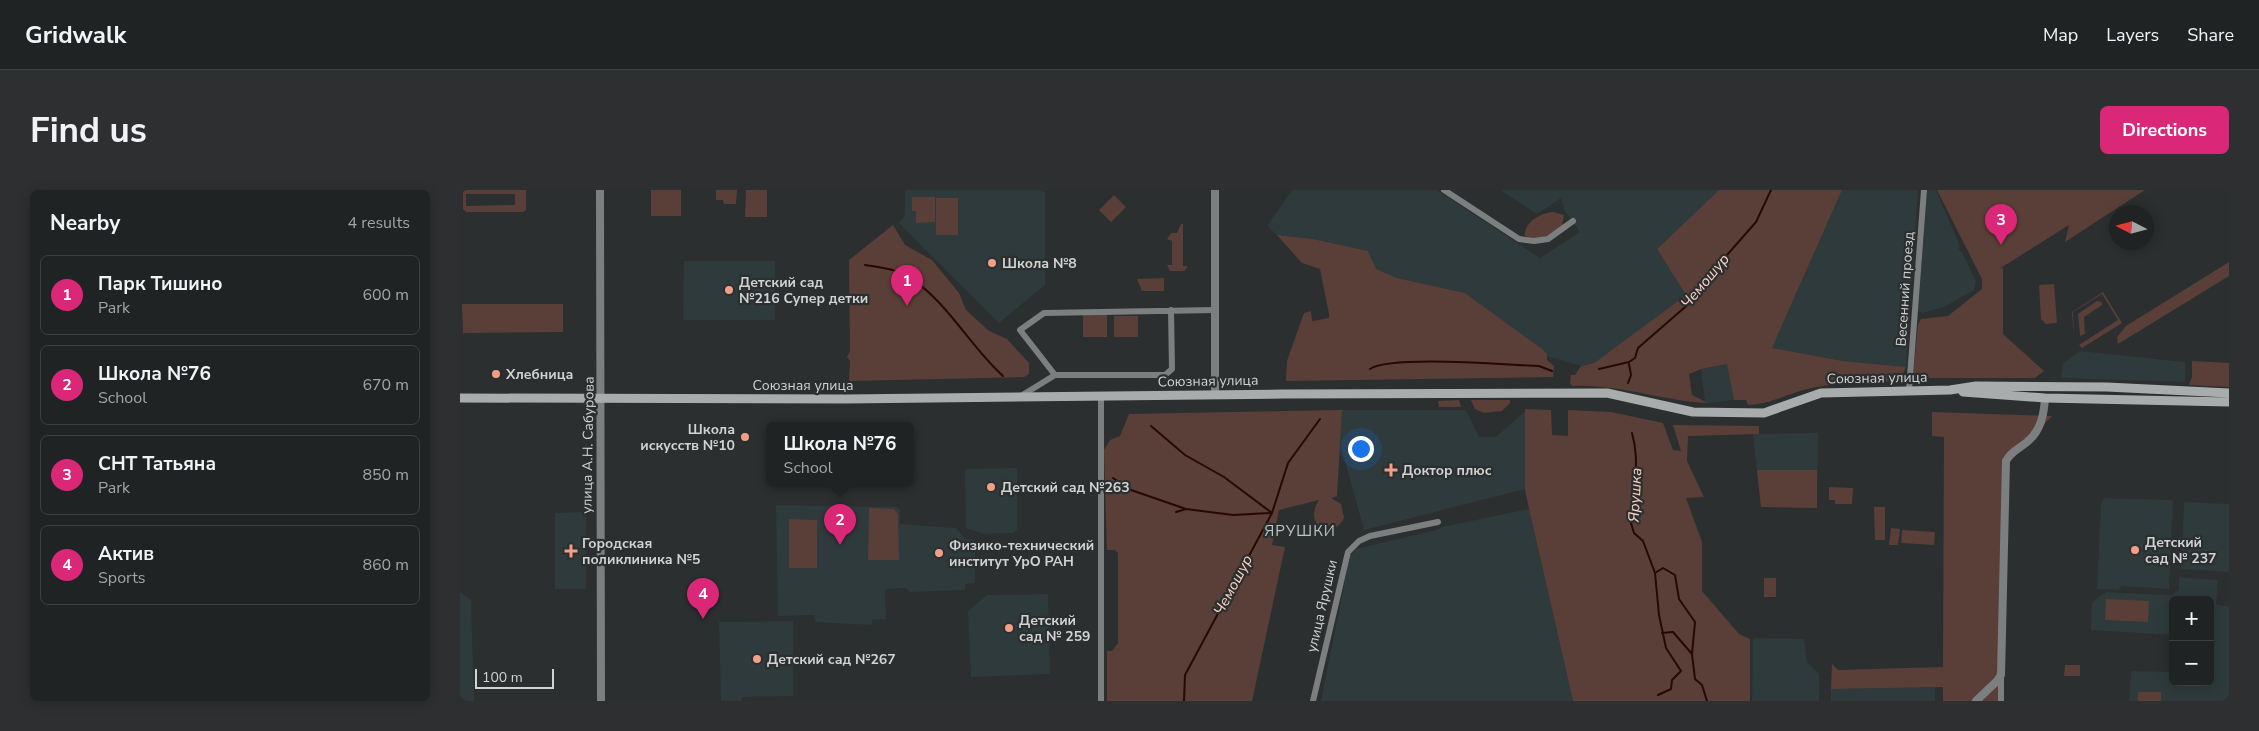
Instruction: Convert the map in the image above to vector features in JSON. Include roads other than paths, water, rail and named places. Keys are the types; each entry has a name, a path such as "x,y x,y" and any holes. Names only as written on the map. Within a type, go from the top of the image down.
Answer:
{"main road":[{"name":"Союзная улица","path":"460,398 1019,398 1607,393 1692,412 1764,413 1821,393 2107,388 2229,393"},
{"name":"Союзная улица","path":"1976,390 2045,398 2229,402"}],"street":[{"name":"улица А.Н. Сабурова","path":"600,190 601,398 599,515 601,701"},
{"path":"1215,190 1215,395"},
{"path":"1444,190 1519,239 1534,241 1548,239 1573,221"},
{"name":"Весенний проезд","path":"1909,390 1924,190"},
{"path":"1019,398 1055,375 1165,375 1170,373 1171,310"},
{"path":"1055,375 1020,330 1044,313 1215,310"},
{"path":"1101,396 1101,701"},
{"path":"2002,701 2006,461 2012,453 2029,441 2039,427 2044,414 2045,398"},
{"name":"улица Ярушки","path":"1313,701 1348,552 1359,541 1370,536 1438,522"},
{"path":"1976,701 2001,675"}],"waterway":[{"name":"Чемошур","path":"1599,369 1629,362 1635,358 1638,348 1692,301 1705,280 1756,222 1771,190"},
{"path":"865,265 894,270 918,283 944,308 990,364 1003,376"},
{"name":"Чемошур","path":"1370,369 1401,362 1451,362 1539,366 1552,371"},
{"name":"Ярушка","path":"1628,383 1631,375 1629,364"},
{"name":"Чемошур","path":"1184,701 1185,675 1272,513 1288,463 1320,419"},
{"path":"1151,426 1185,455 1224,477 1272,513"},
{"name":"Ярушка","path":"1632,433 1636,455 1635,505 1637,516 1631,523 1634,533 1643,541 1655,573 1663,568 1675,575 1679,599 1695,622 1692,654 1695,679 1702,685 1707,701"},
{"path":"1113,478 1131,490 1186,509"},
{"path":"1176,512 1186,509 1233,515 1270,513"},
{"path":"1655,573 1659,615 1666,648 1681,671 1672,680 1671,689 1658,695"},
{"path":"1662,633 1673,632 1692,654"}],"place":[{"name":"СНТ Татьяна","path":"2001,245"},
{"name":"Школа №8","path":"992,263"},
{"name":"Детский сад №216 Супер детки","path":"729,290"},
{"name":"Парк Тишино","path":"907,306"},
{"name":"Хлебница","path":"496,374"},
{"name":"Школа искусств №10","path":"745,437"},
{"name":"Доктор плюс","path":"1391,470"},
{"name":"Детский сад №263","path":"991,487"},
{"name":"Школа №76","path":"840,545"},
{"name":"Детский сад № 237","path":"2135,550"},
{"name":"Городская поликлиника №5","path":"571,551"},
{"name":"Физико-технический институт УрО РАН","path":"939,553"},
{"name":"Актив","path":"703,619"},
{"name":"Детский сад № 259","path":"1009,628"},
{"name":"Детский сад №267","path":"757,659"}],"district":[{"name":"ЯРУШКИ","path":"1300,531"}]}
